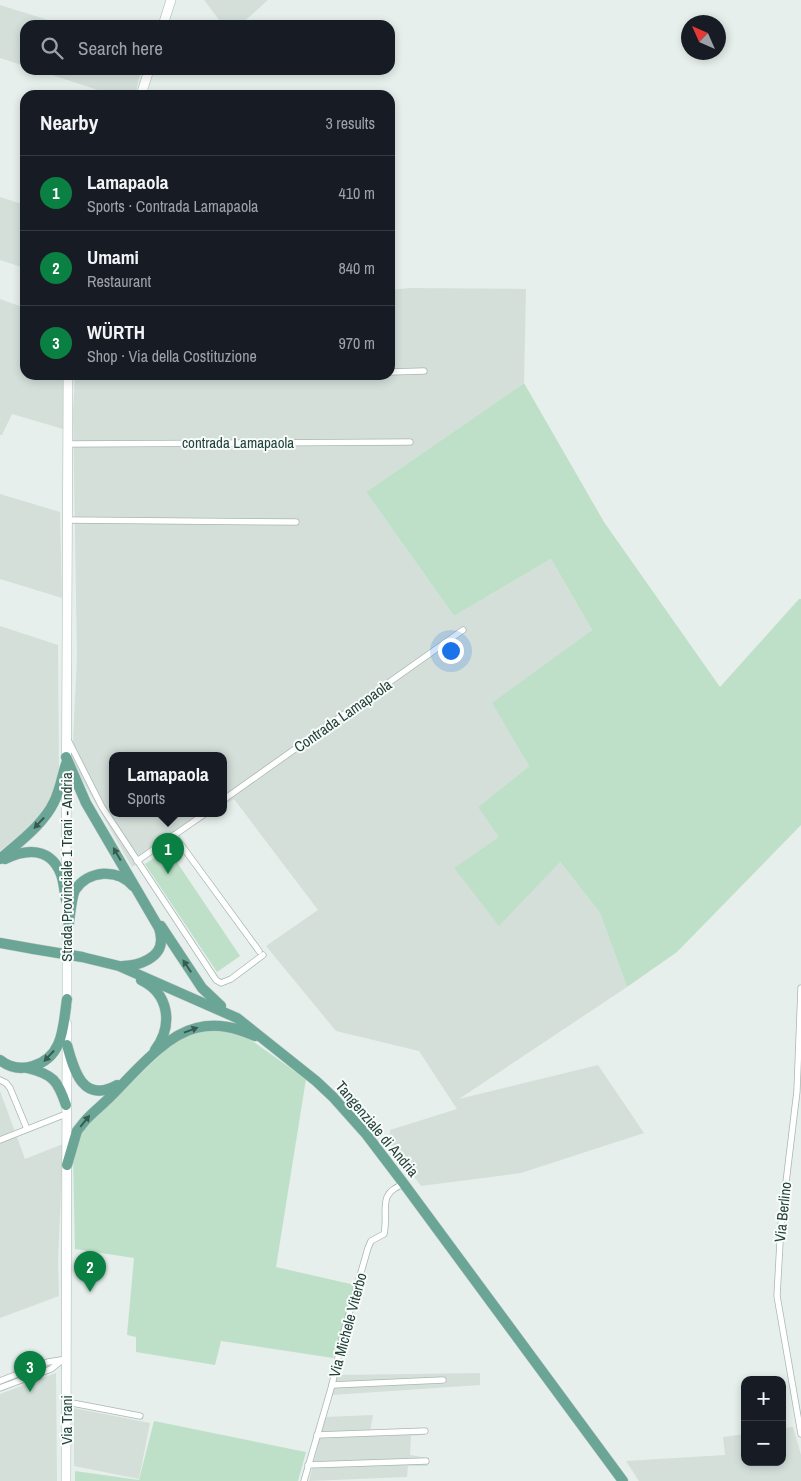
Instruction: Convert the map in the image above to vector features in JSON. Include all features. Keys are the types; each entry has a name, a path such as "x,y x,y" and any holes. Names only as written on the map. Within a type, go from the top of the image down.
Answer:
{"main road":[{"path":"165,20 171,0"},
{"path":"143,90 147,75"},
{"name":"Strada Provinciale 1 Trani - Andria","path":"64,1360 67,1165 66,520 68,380"},
{"path":"0,860 38,825 47,814 55,799 66,760"},
{"path":"66,760 86,803 159,928 162,940 159,950 151,958 139,963 119,966"},
{"path":"0,860 24,851 40,852 49,857 60,871 66,900"},
{"path":"67,936 75,890 84,881 93,876 105,873 118,875 128,881 141,896"},
{"path":"148,908 202,988 231,1015"},
{"name":"Tangenziale di Andria","path":"1,944 100,960 119,966 231,1015 277,1049 333,1097 366,1134 404,1184 624,1481"},
{"path":"100,960 110,967 148,984 162,999 167,1015 166,1027 161,1042 150,1057"},
{"path":"0,1060 17,1069 42,1064 50,1057 61,1037 67,998"},
{"path":"67,1165 72,1144 81,1126 150,1057 179,1035 194,1028 227,1026 266,1041 277,1049"},
{"path":"67,1045 76,1075 86,1086 100,1091 108,1090 125,1081"},
{"path":"26,1068 41,1072 54,1080 61,1089 66,1110"},
{"name":"Via Trani","path":"64,1360 67,1402 66,1481"}],"street":[{"path":"395,372 424,371"},
{"name":"contrada Lamapaola","path":"67,444 410,442"},
{"path":"66,520 296,522"},
{"name":"Contrada Lamapaola","path":"227,797 462,630"},
{"path":"66,736 102,807 216,980 221,982 231,979 261,953 174,835"},
{"path":"137,861 200,817"},
{"name":"Via Berlino","path":"801,988 797,1091 781,1224 776,1296 801,1434"},
{"path":"0,1080 10,1088 27,1130"},
{"path":"0,1140 27,1130 66,1110"},
{"name":"Via Michele Viterbo","path":"304,1481 332,1386 343,1335 368,1248 371,1241 384,1234 387,1195 393,1188 404,1184"},
{"path":"0,1381 48,1362 64,1360"},
{"path":"0,1388 51,1369 64,1360"},
{"path":"332,1386 443,1380"},
{"path":"67,1402 140,1416"},
{"path":"317,1435 425,1431"},
{"path":"308,1465 426,1462"}],"shaded area":[{"path":"204,0 268,0 246,20 219,20"},
{"path":"0,5 48,20 20,20 20,64 0,58"},
{"path":"52,75 140,75 136,90 98,90"},
{"path":"0,197 20,203 20,266 0,260"},
{"path":"526,289 524,383 366,492 454,616 551,559 592,630 493,703 529,766 478,807 559,861 600,913 627,987 459,1099 598,1065 644,1133 521,1173 421,1186 390,1144 390,1130 457,1109 419,1051 336,1031 266,946 318,910 234,799 227,803 227,752 109,752 109,817 207,817 132,867 72,762 77,657 73,412 75,380 395,380 395,290"},
{"path":"0,299 20,306 20,380 64,380 63,429 12,414 2,435 0,435"},
{"path":"0,494 60,512 62,598 0,579"},
{"path":"0,626 58,645 59,775 53,794 39,818 0,851"},
{"path":"0,1091 25,1159 63,1144 58,1261 59,1296 0,1318"},
{"path":"56,1373 57,1481 0,1481 0,1394"},
{"path":"480,1373 480,1385 332,1395 338,1375"},
{"path":"74,1408 150,1423 139,1479 74,1466"},
{"path":"373,1415 370,1431 426,1428 428,1434 411,1436 410,1455 428,1458 428,1466 408,1466 407,1477 309,1481 325,1417"},
{"path":"793,1427 801,1455 801,1481 639,1481 626,1461 725,1455 723,1437 741,1435 741,1466 786,1466 786,1428"}],"green space":[{"path":"524,383 604,522 720,687 801,599 801,825 677,952 627,987 600,913 560,862 499,926 454,868 499,837 478,807 529,766 492,703 592,630 551,559 454,616 366,492"},
{"path":"168,849 240,956 217,972 145,864"},
{"path":"227,1028 245,1036 306,1079 276,1267 355,1285 333,1358 221,1341 215,1365 136,1352 136,1337 127,1335 134,1258 75,1249 73,1155 77,1140 85,1126 175,1041 203,1030"},
{"path":"154,1421 306,1452 298,1481 75,1481 75,1471 139,1480"}],"place":[{"name":"Lamapaola","path":"168,874"},
{"name":"Umami","path":"90,1292"},
{"name":"WÜRTH","path":"30,1392"}]}
